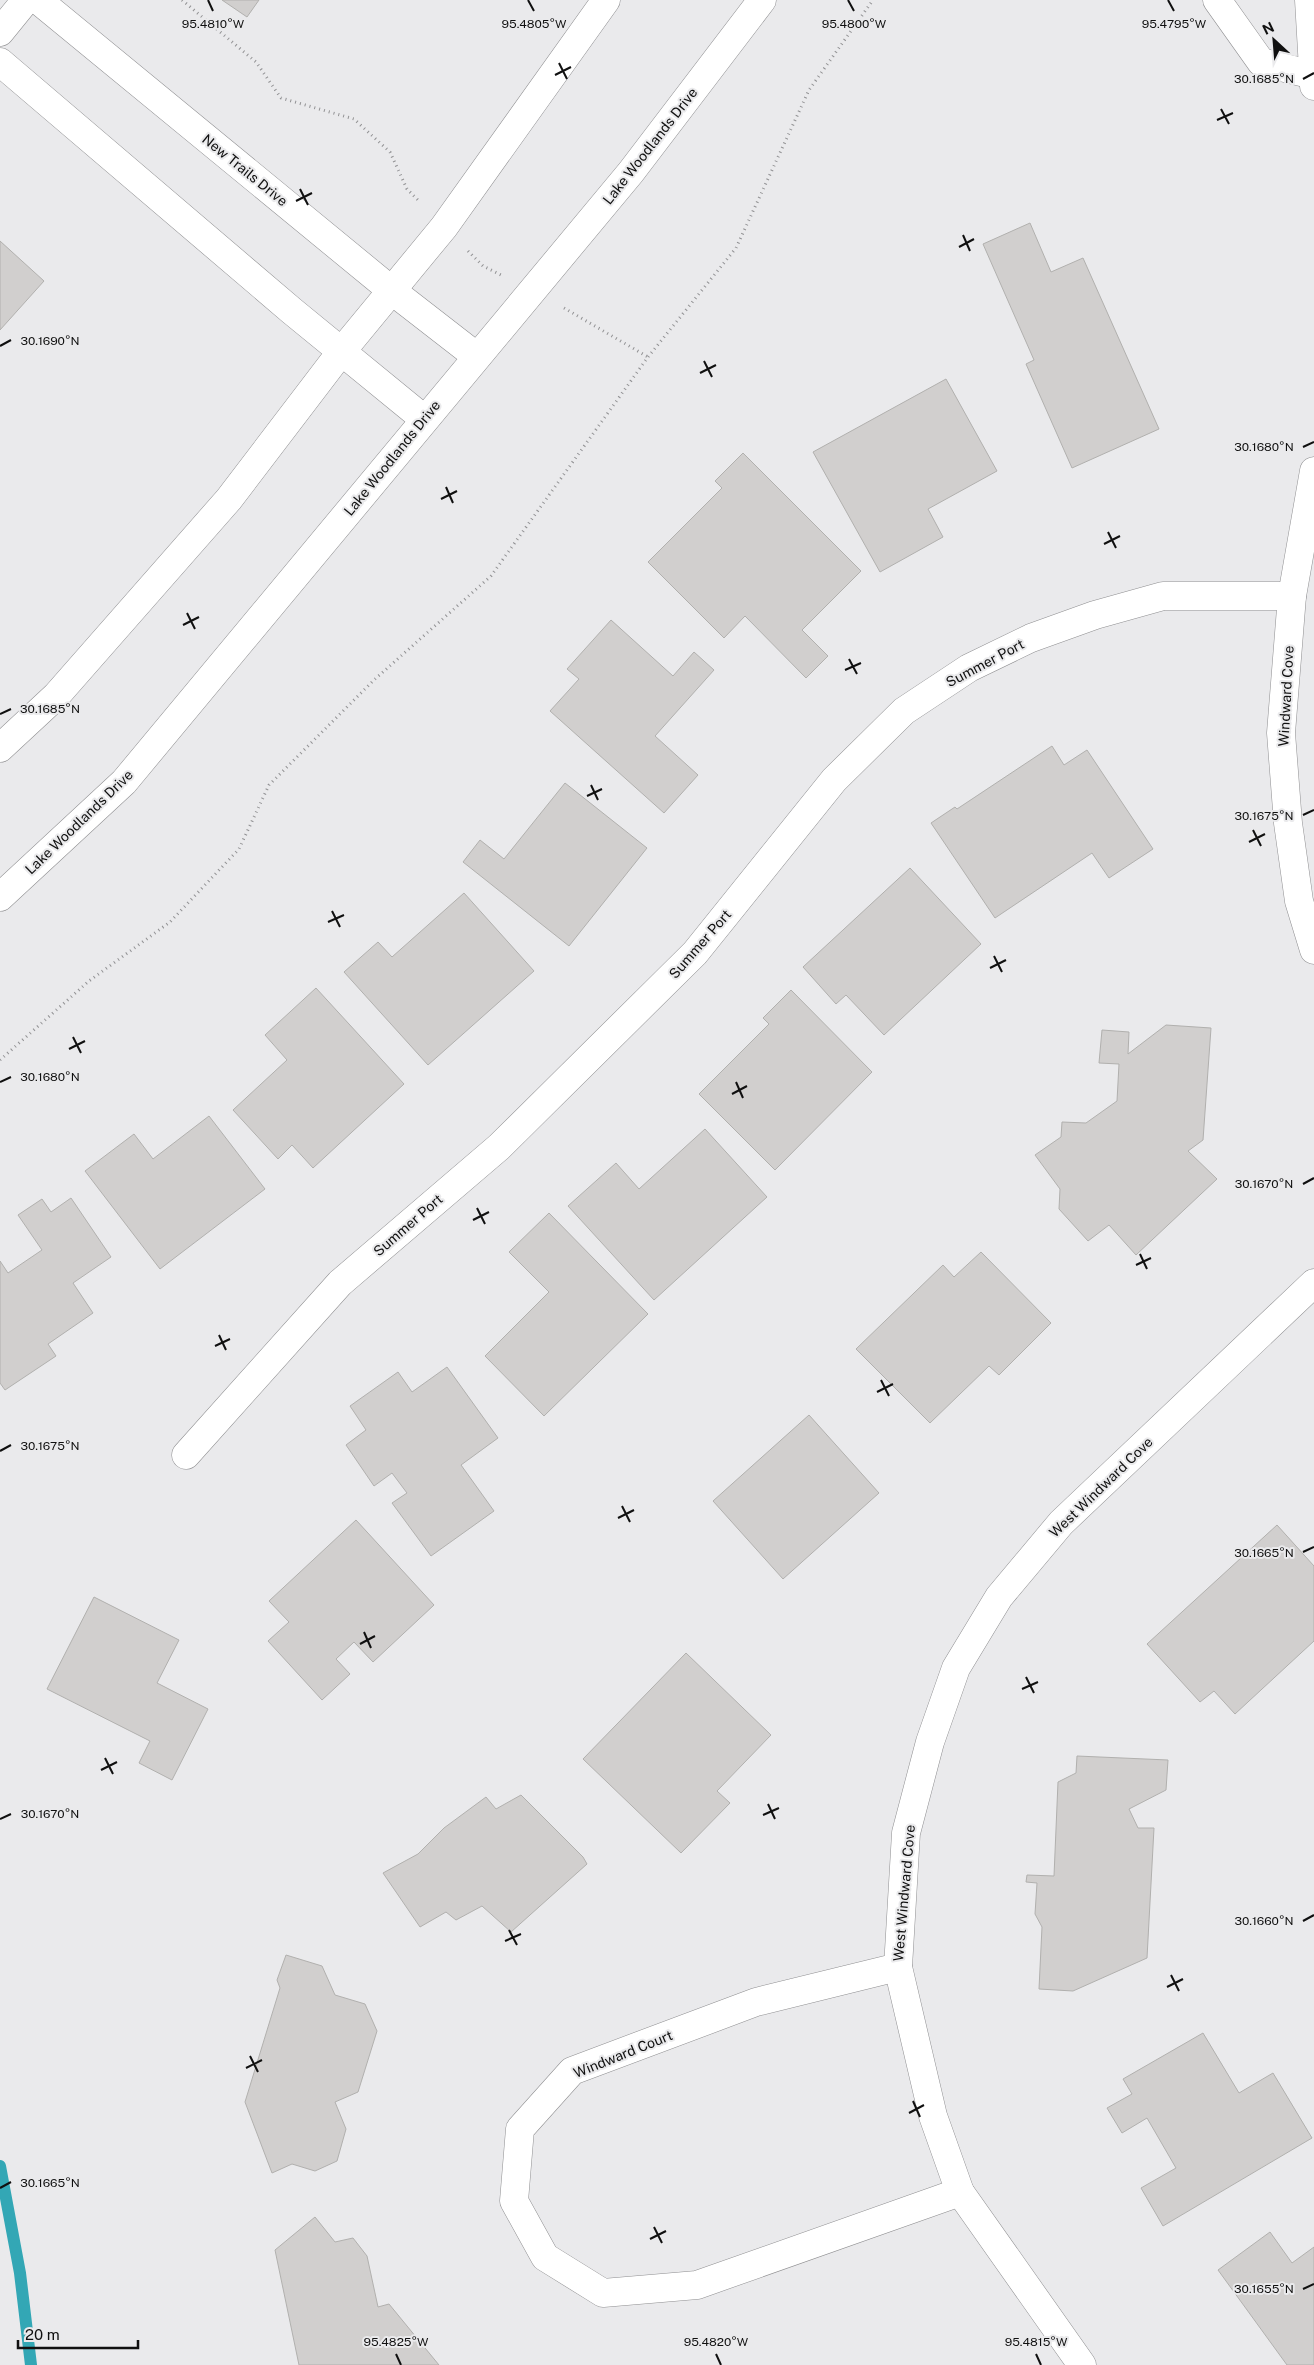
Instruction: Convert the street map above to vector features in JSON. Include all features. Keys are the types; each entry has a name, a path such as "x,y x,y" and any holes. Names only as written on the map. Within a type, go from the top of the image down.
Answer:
{"street":[{"path":"0,32 26,0"},
{"name":"New Trails Drive","path":"38,0 391,290 476,356"},
{"path":"0,748 56,696 229,499 341,352 444,227 606,0"},
{"name":"Lake Woodlands Drive","path":"0,897 124,782 476,356 631,172 762,0"},
{"path":"1217,0 1261,62 1314,79 1309,0"},
{"path":"0,62 341,352 424,419"},
{"name":"Windward Cove","path":"1314,471 1292,596 1281,732 1288,823 1299,901 1314,950"},
{"name":"Summer Port","path":"186,1455 340,1283 499,1147 695,953 834,780 904,711 969,668 1031,638 1095,615 1163,596 1292,596"},
{"name":"West Windward Cove","path":"1082,2365 960,2192 934,2116 898,1966 906,1832 930,1742 956,1668 999,1598 1061,1523 1314,1283"},
{"name":"Windward Court","path":"898,1966 756,2002 572,2071 520,2128 514,2202 544,2257 603,2293 697,2284 960,2192"}],"path":[{"path":"182,0 256,62 281,98 354,119 390,152 407,189 483,266 533,290 648,357"},
{"path":"0,1060 89,982 170,922 239,849 269,786 374,680 491,576 648,357 736,248 809,90 873,0"}],"building":[{"path":"222,0 259,0 247,17"},
{"path":"1030,223 1051,272 1083,258 1159,429 1072,468 1026,364 1034,360 983,244"},
{"path":"0,241 44,281 0,330"},
{"path":"946,379 997,471 928,509 943,537 880,572 813,452"},
{"path":"743,453 861,571 802,630 828,656 806,678 745,616 724,638 648,562 722,488 715,481"},
{"path":"611,620 673,676 694,652 714,670 655,736 698,775 664,813 550,711 579,679 567,669"},
{"path":"1052,746 1064,765 1087,750 1153,849 1109,878 1092,853 995,918 931,823 955,807 957,809"},
{"path":"565,783 647,848 569,946 463,862 480,840 504,859"},
{"path":"910,868 981,944 884,1035 846,995 836,1004 803,967"},
{"path":"464,893 534,971 428,1065 344,972 378,942 392,957"},
{"path":"316,988 404,1084 313,1168 292,1145 278,1159 233,1110 287,1060 265,1035"},
{"path":"791,990 872,1072 775,1170 699,1094 769,1024 763,1018"},
{"path":"1166,1025 1211,1028 1203,1140 1188,1151 1217,1179 1136,1255 1109,1225 1088,1241 1059,1209 1060,1189 1035,1155 1061,1137 1062,1122 1086,1123 1117,1101 1119,1064 1099,1063 1102,1030 1129,1032 1128,1054"},
{"path":"209,1116 265,1189 160,1269 85,1171 134,1134 153,1159"},
{"path":"705,1129 767,1197 654,1300 568,1206 616,1163 639,1189"},
{"path":"71,1198 111,1257 73,1283 93,1313 48,1344 56,1356 5,1390 0,1383 0,1261 8,1273 42,1250 18,1215 42,1199 51,1212"},
{"path":"549,1213 648,1314 544,1416 485,1356 549,1292 509,1252"},
{"path":"981,1252 1051,1323 999,1375 989,1366 930,1423 856,1349 943,1265 954,1277"},
{"path":"447,1367 498,1438 461,1465 494,1511 431,1556 392,1503 407,1493 392,1473 374,1486 346,1445 366,1430 350,1406 398,1372 412,1392"},
{"path":"809,1415 879,1493 783,1579 713,1501"},
{"path":"356,1520 434,1605 373,1662 354,1642 336,1659 350,1674 322,1700 268,1641 289,1622 269,1601"},
{"path":"1277,1525 1314,1566 1314,1641 1235,1714 1214,1691 1200,1702 1147,1644"},
{"path":"94,1597 179,1640 157,1683 208,1709 172,1780 139,1763 150,1741 47,1689"},
{"path":"686,1653 771,1735 717,1791 730,1803 681,1853 583,1759"},
{"path":"1077,1756 1168,1760 1166,1790 1129,1809 1138,1828 1154,1828 1147,1958 1073,1991 1039,1989 1042,1927 1035,1914 1037,1883 1026,1882 1027,1875 1054,1876 1058,1782 1076,1773"},
{"path":"521,1795 583,1857 587,1864 511,1932 482,1906 456,1920 446,1912 420,1927 383,1873 418,1854 444,1828 486,1797 496,1809"},
{"path":"286,1955 322,1966 335,1995 365,2004 377,2031 358,2092 335,2102 346,2129 337,2161 315,2171 292,2164 272,2173 245,2102 280,1988 277,1980"},
{"path":"1203,2033 1239,2093 1273,2073 1312,2138 1163,2226 1141,2188 1176,2168 1147,2118 1122,2133 1107,2108 1132,2094 1123,2079"},
{"path":"315,2217 335,2242 353,2238 367,2256 378,2307 389,2304 439,2365 299,2365 275,2250"},
{"path":"1270,2232 1292,2263 1314,2247 1314,2365 1287,2365 1218,2270"}],"waterway":[{"path":"0,2166 20,2273 31,2365"}]}
